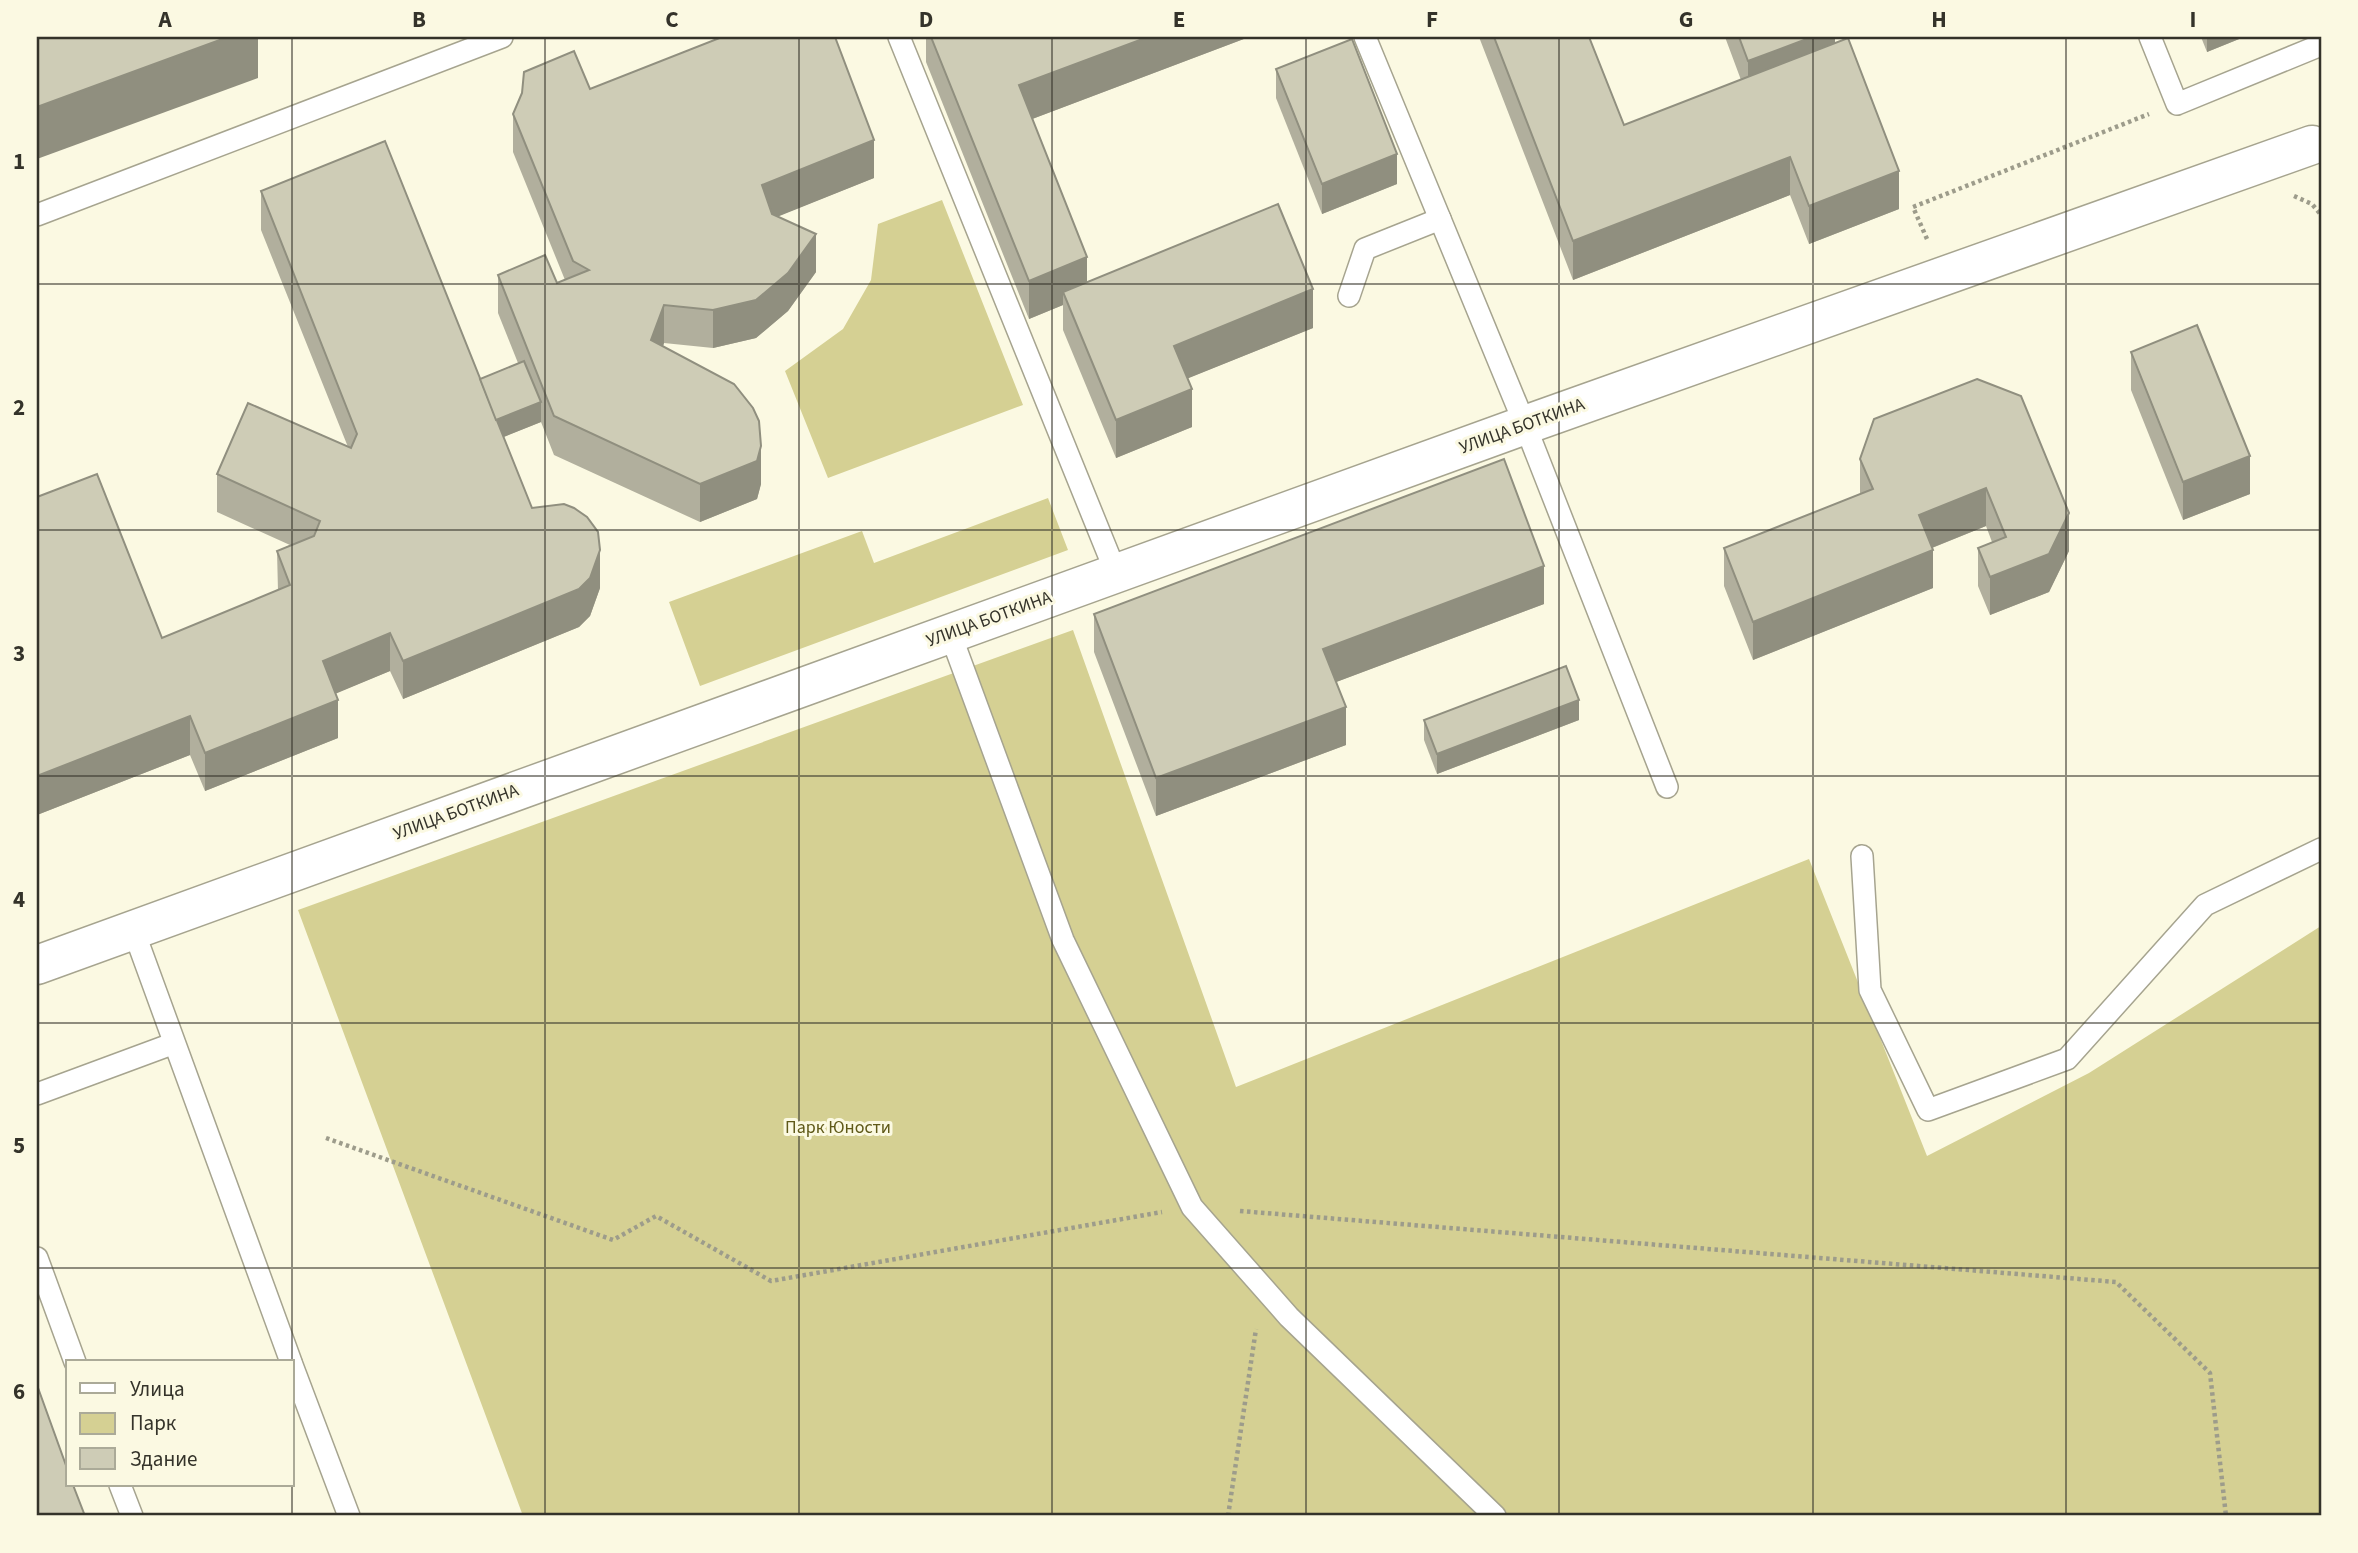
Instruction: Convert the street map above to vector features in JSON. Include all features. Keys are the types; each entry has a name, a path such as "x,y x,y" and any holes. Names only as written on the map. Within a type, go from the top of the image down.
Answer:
{"street":[{"name":"УЛИЦА БОТКИНА","path":"37,965 1525,425 1942,277 2316,155"}],"lane":[{"path":"37,215 502,37"},
{"path":"899,37 1116,573"},
{"path":"1365,37 1525,425 1667,787"},
{"path":"2150,37 2177,103 2321,46"},
{"path":"1349,296 1365,249 1440,219"},
{"path":"950,633 1063,940 1192,1207 1289,1317 1495,1516"},
{"path":"1862,856 1870,990 1928,1110 2067,1059 2205,905 2321,849"},
{"path":"132,929 172,1044 290,1360"},
{"path":"37,1094 172,1044"},
{"path":"37,1258 74,1360"},
{"path":"294,1369 349,1516"},
{"path":"121,1486 132,1516"}],"path":[{"path":"2290,194 2312,204 2321,215"},
{"path":"326,1138 613,1240 656,1216 771,1282 1192,1207 2116,1282 2210,1373 2226,1516"},
{"path":"1228,1516 1262,1287"}],"green space":[{"path":"942,200 1023,405 828,478 785,371 843,329 871,280 878,224"},
{"path":"1048,498 1068,550 700,686 669,602 862,531 874,563"},
{"name":"Парк Юности","path":"1073,630 1236,1087 1809,859 1927,1156 2089,1073 2321,926 2321,1516 523,1516 298,910"}],"building":[{"path":"37,37 228,37 37,107"},
{"path":"722,37 835,37 874,140 762,185 772,214 816,234 788,273 756,300 713,310 664,305 651,340 734,384 753,408 759,421 761,446 757,461 700,484 554,416 498,275 545,255 557,283 589,270 573,261 513,114 522,93 524,72 574,51 590,89"},
{"path":"931,37 1148,37 1019,85 1087,257 1029,281"},
{"path":"1494,37 1589,37 1624,125 1848,38 1899,171 1809,206 1790,157 1573,241"},
{"path":"1739,37 1812,37 1748,61"},
{"path":"1352,39 1397,154 1322,184 1276,69"},
{"path":"385,141 532,508 564,504 587,517 598,532 600,550 590,578 579,589 403,661 390,633 323,661 338,700 205,753 190,716 37,776 37,497 97,474 162,638 290,585 277,551 314,536 320,521 217,474 248,403 351,448 357,434 261,191"},
{"path":"1278,204 1313,289 1174,346 1192,389 1116,420 1063,292"},
{"path":"2197,325 2250,456 2183,482 2131,352"},
{"path":"524,361 541,402 496,420 480,379"},
{"path":"1977,379 2021,396 2069,513 2049,554 1990,577 1978,548 2006,537 1986,488 1919,515 1933,550 1753,622 1724,548 1873,489 1860,459 1874,419"},
{"path":"1504,459 1544,566 1323,649 1346,707 1156,778 1094,614"},
{"path":"1566,666 1579,700 1437,754 1424,720"},
{"path":"37,1385 66,1465 66,1486 73,1486 85,1516 37,1516"}]}
